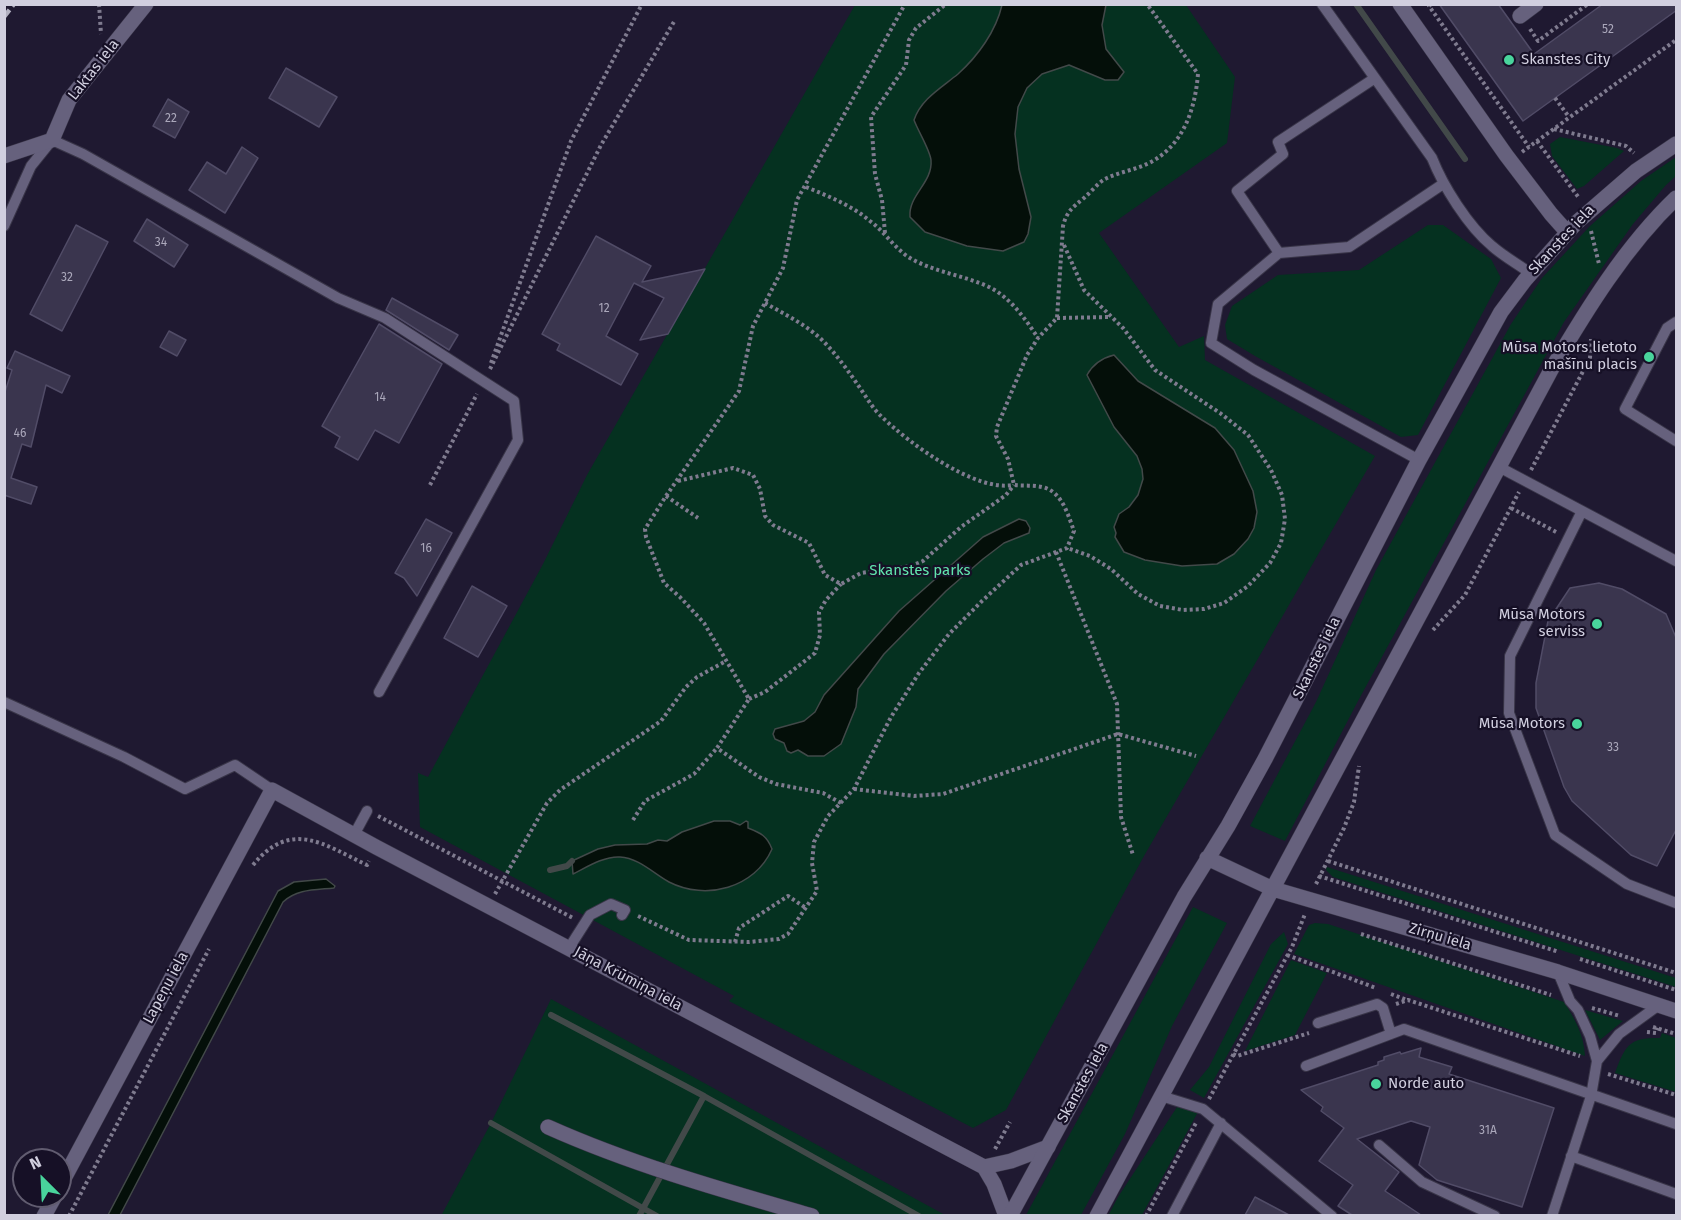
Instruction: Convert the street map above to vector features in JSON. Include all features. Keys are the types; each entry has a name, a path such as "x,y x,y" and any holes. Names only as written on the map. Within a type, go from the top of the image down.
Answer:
{"main road":[{"name":"Laktas iela","path":"52,140 69,100 146,4"},
{"path":"1400,4 1506,155 1567,232"},
{"path":"1520,16 1536,4"},
{"path":"4,156 52,140"},
{"name":"Skanstes iela","path":"1010,1215 1207,858 1228,826 1265,759 1419,460 1501,312 1530,273 1586,213 1636,171 1677,144"},
{"path":"1097,1215 1551,370 1607,280 1644,232 1677,198"},
{"name":"Jāņa Krūmiņa iela","path":"272,790 984,1167"},
{"name":"Lapeņu iela","path":"72,1164 272,790"},
{"name":"Zirņu iela","path":"1207,858 1273,889 1558,972 1671,1008"},
{"path":"548,1127 587,1144 682,1178 812,1215"},
{"path":"1006,1215 994,1184 984,1167 1011,1161 1048,1147"}],"lane":[{"path":"1322,4 1432,158 1443,184 1479,234 1492,247 1530,273"},
{"path":"1279,253 1237,191 1283,154 1278,142 1375,78"},
{"path":"4,226 31,166 52,140 83,154 338,298 385,318 514,401 518,440 379,692"},
{"path":"1419,460 1254,370 1211,343 1218,304 1279,253 1349,247 1443,184"},
{"path":"1677,322 1668,328 1625,409 1677,441"},
{"path":"1499,466 1677,561"},
{"path":"1582,511 1510,656 1509,713 1555,835 1627,884 1677,903"},
{"path":"4,702 185,789 235,765 272,790"},
{"path":"354,835 368,811"},
{"path":"569,948 590,915 611,904 623,913"},
{"path":"1552,1215 1571,1156 1596,1098 1597,1065 1590,1035 1578,1011 1570,1001 1558,972"},
{"path":"1318,1023 1377,1004 1383,1008 1391,1034"},
{"path":"1597,1065 1619,1034 1635,1022 1671,1008"},
{"path":"1306,1066 1404,1029 1677,1125"},
{"path":"1161,1096 1203,1109 1332,1215"},
{"path":"1172,1215 1221,1124"},
{"path":"1379,1145 1422,1182 1495,1215"},
{"path":"1571,1156 1677,1194"}],"path":[{"path":"484,380 571,141 642,4"},
{"path":"749,699 704,623 664,583 658,572 645,529 739,391 753,326 783,268 795,208 905,4"},
{"path":"885,234 882,200 875,174 871,117 906,65 909,40 916,28 946,4"},
{"path":"1014,485 1008,459 996,436 997,427 1027,355 1038,338 1057,318 1063,226 1066,213 1105,179 1149,163 1166,152 1177,139 1191,114 1197,92 1198,74 1147,4"},
{"path":"1431,4 1429,6 1529,147"},
{"path":"1538,41 1588,4"},
{"path":"430,485 601,145 675,20"},
{"path":"1607,280 1600,269 1586,213 1578,196 1536,141 1677,40"},
{"path":"1555,98 1569,117"},
{"path":"1554,128 1626,146 1634,153"},
{"path":"806,187 837,200 869,220 907,256 921,264 989,287 1006,298 1027,321 1038,338"},
{"path":"623,913 689,940 735,942 779,939 788,934 817,891 812,862 814,842 828,816 854,789 891,717 919,673 949,634 1021,565 1067,548 1090,556 1110,568 1138,594 1160,606 1182,610 1204,609 1224,603 1248,586 1270,563 1281,543 1285,519 1282,495 1271,470 1248,435 1220,412 1155,370 1124,328 1084,290 1063,243"},
{"path":"765,303 806,327 822,340 881,417 937,461 1001,487 1014,485 1043,487 1056,493 1068,514 1074,531 1067,548"},
{"path":"1057,318 1112,317"},
{"path":"1427,639 1465,595 1590,358 1590,341 1595,333"},
{"path":"677,481 733,468 753,475 760,489 765,516 773,525 809,543 825,574 841,584"},
{"path":"633,820 645,801 694,774 717,748 749,699 765,692 815,653 820,635 819,612 826,600 841,584 861,573 911,566 923,561 961,527 1006,495 1014,485"},
{"path":"666,496 698,518"},
{"path":"1511,508 1569,538"},
{"path":"1056,552 1117,704 1121,817 1133,855"},
{"path":"503,881 547,803 560,790 661,721 686,687 698,677 726,662"},
{"path":"854,789 914,796 943,794 1118,735 1196,756"},
{"path":"717,748 759,777 776,784 823,793 841,803"},
{"path":"1146,1215 1287,955 1319,876 1354,802 1359,767 1364,758"},
{"path":"368,811 584,924"},
{"path":"385,829 388,822"},
{"path":"251,868 272,846 288,840 313,840 367,865 370,857"},
{"path":"1328,861 1677,973"},
{"path":"1319,876 1565,954"},
{"path":"735,942 739,928 788,896 806,908"},
{"path":"1302,922 1310,921"},
{"path":"1350,931 1677,1034"},
{"path":"69,1215 212,942"},
{"path":"1287,955 1408,1000"},
{"path":"1576,958 1677,990"},
{"path":"1646,1032 1656,1033 1658,1028"},
{"path":"1597,1065 1609,1074 1677,1095"},
{"path":"1596,1098 1612,1066"}],"green space":[{"name":"Skanstes parks","path":"855,5 1186,5 1235,77 1227,143 1099,233 1179,347 1204,336 1205,360 1375,456 1144,856 1006,1110 973,1128 729,1001 734,996 420,827 418,773 428,777 543,564 587,475"},
{"path":"1560,137 1624,151 1584,186 1577,189 1552,156 1550,144"},
{"path":"1676,157 1676,176 1633,224 1564,322 1358,701 1285,841 1250,826 1316,702 1376,570 1511,324 1542,278 1590,226 1641,181"},
{"path":"1428,225 1443,225 1491,259 1501,278 1418,435 1401,437 1227,339 1225,325 1232,306 1278,275 1359,270"},
{"path":"1327,867 1676,978 1676,987 1333,877 1326,870"},
{"path":"1193,907 1227,923 1172,1026 1125,1134 1081,1215 1026,1215"},
{"path":"1328,924 1564,1002 1578,1028 1585,1056 1294,954 1309,925"},
{"path":"1284,932 1288,944 1204,1098 1190,1090 1209,1067 1271,944"},
{"path":"1291,960 1327,973 1295,1035 1245,1051"},
{"path":"551,999 945,1215 441,1216 491,1123"},
{"path":"1585,1010 1623,1021 1600,1040"},
{"path":"1662,1033 1676,1038 1676,1092 1615,1073 1622,1056 1630,1045 1642,1039 1660,1038"},
{"path":"1177,1107 1198,1112 1142,1215 1108,1216 1118,1197"}],"shaded area":[{"path":"1002,5 1106,5 1102,25 1106,49 1124,72 1118,80 1105,80 1069,65 1042,74 1027,88 1018,107 1015,134 1019,169 1031,217 1024,242 1003,251 967,246 925,232 910,217 913,202 931,168 930,156 914,120 917,113 938,89 958,74 979,51 991,34"},
{"path":"1114,355 1138,381 1215,428 1234,450 1253,491 1257,512 1254,528 1248,539 1234,554 1217,564 1182,566 1145,560 1124,552 1115,537 1114,527 1119,514 1129,507 1138,495 1143,479 1137,456 1114,427 1087,375 1098,362"},
{"path":"1019,519 1026,521 1030,528 1029,533 1004,543 983,559 946,591 884,654 858,689 856,707 841,744 824,756 808,756 798,750 791,753 787,751 784,743 775,739 773,734 775,729 804,721 815,712 824,695 899,611 983,537"},
{"path":"714,821 730,821 740,825 746,821 748,828 763,836 772,849 754,873 742,882 713,890 683,888 634,860 620,857 602,860 573,874 572,861 598,849 615,845 647,844 658,840 667,841 682,832"},
{"path":"326,879 335,886 334,888 300,892 283,902 120,1215 108,1215 278,891 294,882"}],"building":[{"path":"1439,4 1498,4 1534,54 1603,4 1677,4 1677,10 1523,121"},
{"path":"286,68 337,97 319,127 269,98"},
{"path":"168,99 189,112 175,138 153,126"},
{"path":"242,147 258,158 225,213 189,190 207,162 226,174"},
{"path":"147,219 188,245 174,267 134,241"},
{"path":"76,225 108,242 62,331 30,314"},
{"path":"596,236 651,266 642,282 705,269 668,334 640,340 664,298 634,283 606,336 638,354 621,385 557,350 560,344 542,334"},
{"path":"392,298 458,335 449,350 386,310"},
{"path":"379,324 442,364 399,443 375,430 358,460 335,447 340,437 322,426"},
{"path":"169,331 186,340 177,356 160,347"},
{"path":"15,351 70,376 62,393 46,385 31,447 22,444 11,478 37,487 31,504 4,495 4,395 12,370 7,368"},
{"path":"426,519 452,533 417,596 404,578 395,573"},
{"path":"1599,583 1622,589 1666,614 1677,640 1677,828 1657,866 1631,855 1572,801 1564,787 1536,708 1536,683 1548,621 1570,588"},
{"path":"472,586 507,606 478,657 444,638"},
{"path":"1421,1048 1419,1057 1452,1067 1449,1074 1554,1108 1522,1207 1437,1180 1419,1165 1430,1127 1411,1121 1357,1139 1399,1172 1385,1191 1421,1215 1352,1215 1338,1206 1353,1185 1319,1161 1344,1128 1321,1111 1323,1107 1301,1090 1378,1065 1384,1057"},
{"path":"1255,1197 1289,1215 1245,1215"}],"waterway":[{"path":"1356,4 1465,159"},
{"path":"550,870 567,866 572,861"},
{"path":"551,1015 704,1096 919,1216"},
{"path":"639,1216 704,1096"},
{"path":"491,1123 657,1216"}],"railway":[{"path":"4,17 14,4"}],"place":[{"name":"Skanstes City","path":"1509,60"},
{"name":"Mūsa Motors lietoto mašīnu placis","path":"1649,357"},
{"name":"Mūsa Motors serviss","path":"1597,624"},
{"name":"Mūsa Motors","path":"1577,724"},
{"name":"Norde auto","path":"1376,1084"}]}
